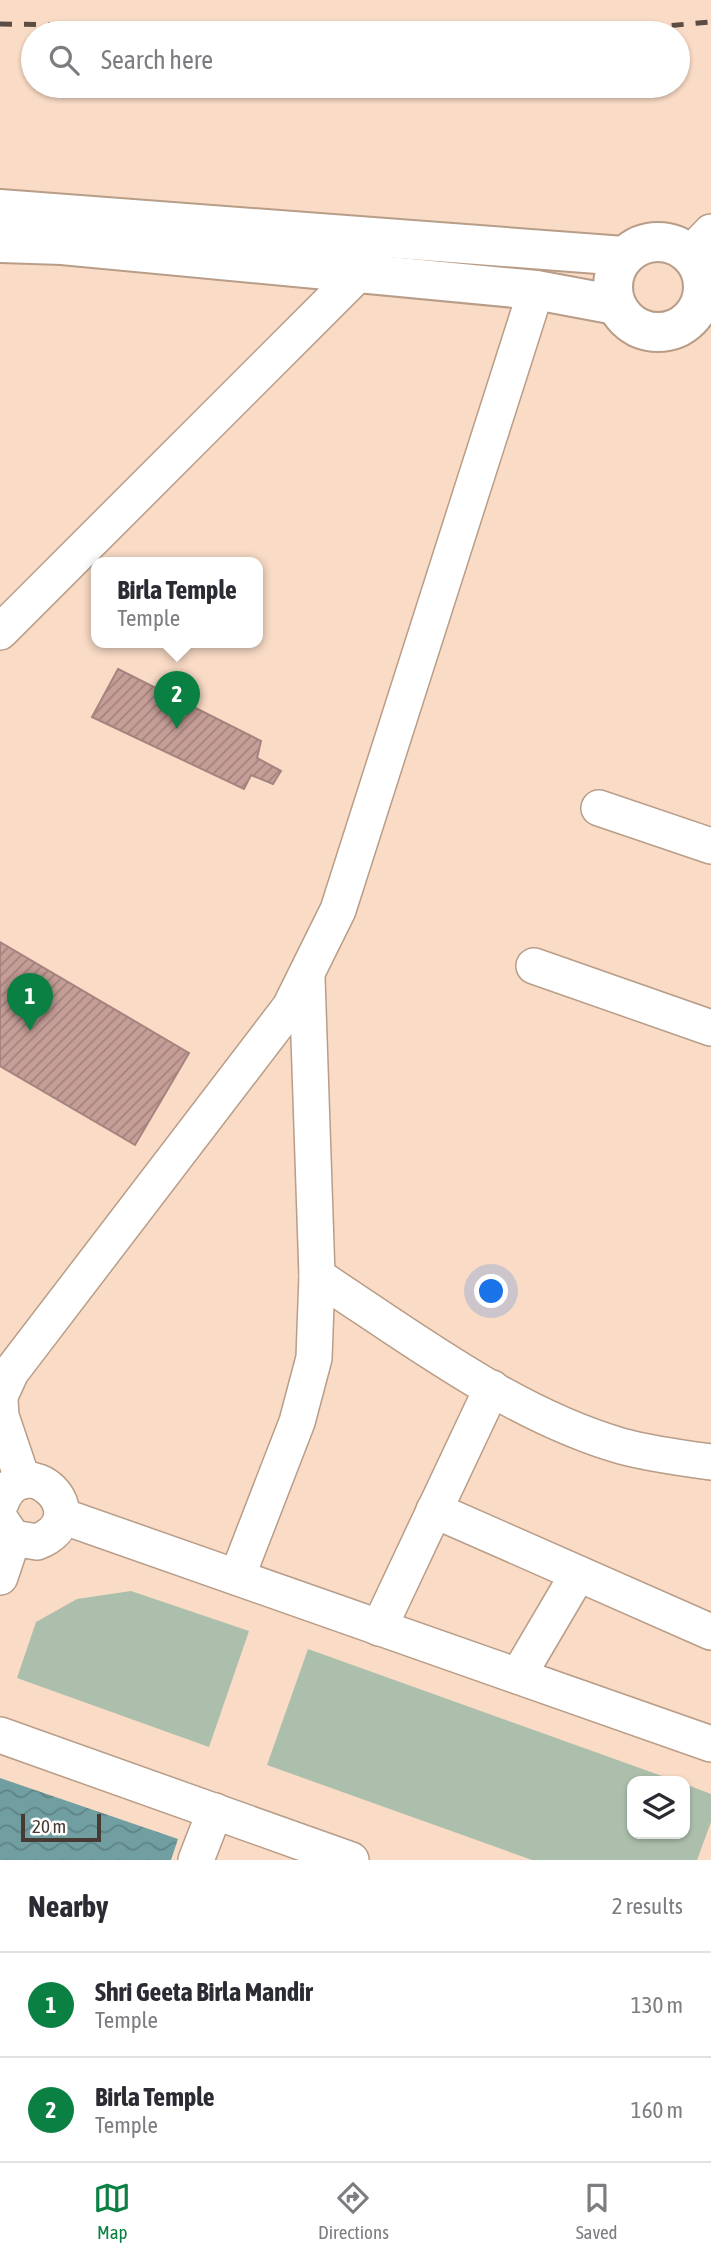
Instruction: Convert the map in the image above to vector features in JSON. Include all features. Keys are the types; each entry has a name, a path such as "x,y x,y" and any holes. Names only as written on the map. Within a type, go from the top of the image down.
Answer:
{"main road":[{"path":"0,209 369,235 624,257"},
{"path":"657,241 676,245 703,285 676,330 659,333 641,329 623,316 616,305 612,289 616,270 624,257 640,245 657,241"},
{"path":"0,243 62,245 536,290 616,305"}],"street":[{"path":"0,632 359,273 369,235"},
{"path":"0,1577 7,1529 24,1542 46,1539 57,1528 62,1516 61,1505 47,1485 12,1493 0,1398 11,1372 290,1007 338,910 536,290"},
{"path":"599,808 711,846"},
{"path":"534,966 711,1028"},
{"path":"237,1577 307,1393 314,1358 317,1276 306,974"},
{"path":"317,1276 451,1364 531,1408 620,1446 711,1462"},
{"path":"379,1628 492,1388"},
{"path":"434,1510 711,1632"},
{"path":"62,1516 711,1744"},
{"path":"518,1676 578,1574"},
{"path":"0,1735 351,1860"},
{"path":"196,1860 215,1811"}],"green space":[{"path":"131,1591 249,1631 209,1747 17,1678 36,1622 77,1599"},
{"path":"308,1649 662,1776 627,1776 627,1839 690,1839 690,1786 711,1794 711,1822 697,1860 532,1860 267,1765"}],"water":[{"path":"0,1778 178,1839 171,1860 0,1860"}],"building":[{"path":"118,669 261,741 257,758 281,771 273,784 251,775 244,789 92,717"},
{"path":"0,942 189,1053 135,1145 0,1066"}],"railway":[{"path":"690,24 711,22"},
{"path":"0,24 21,24"}],"place":[{"name":"Birla Temple","path":"177,729"},
{"name":"Shri Geeta Birla Mandir","path":"30,1031"}]}
